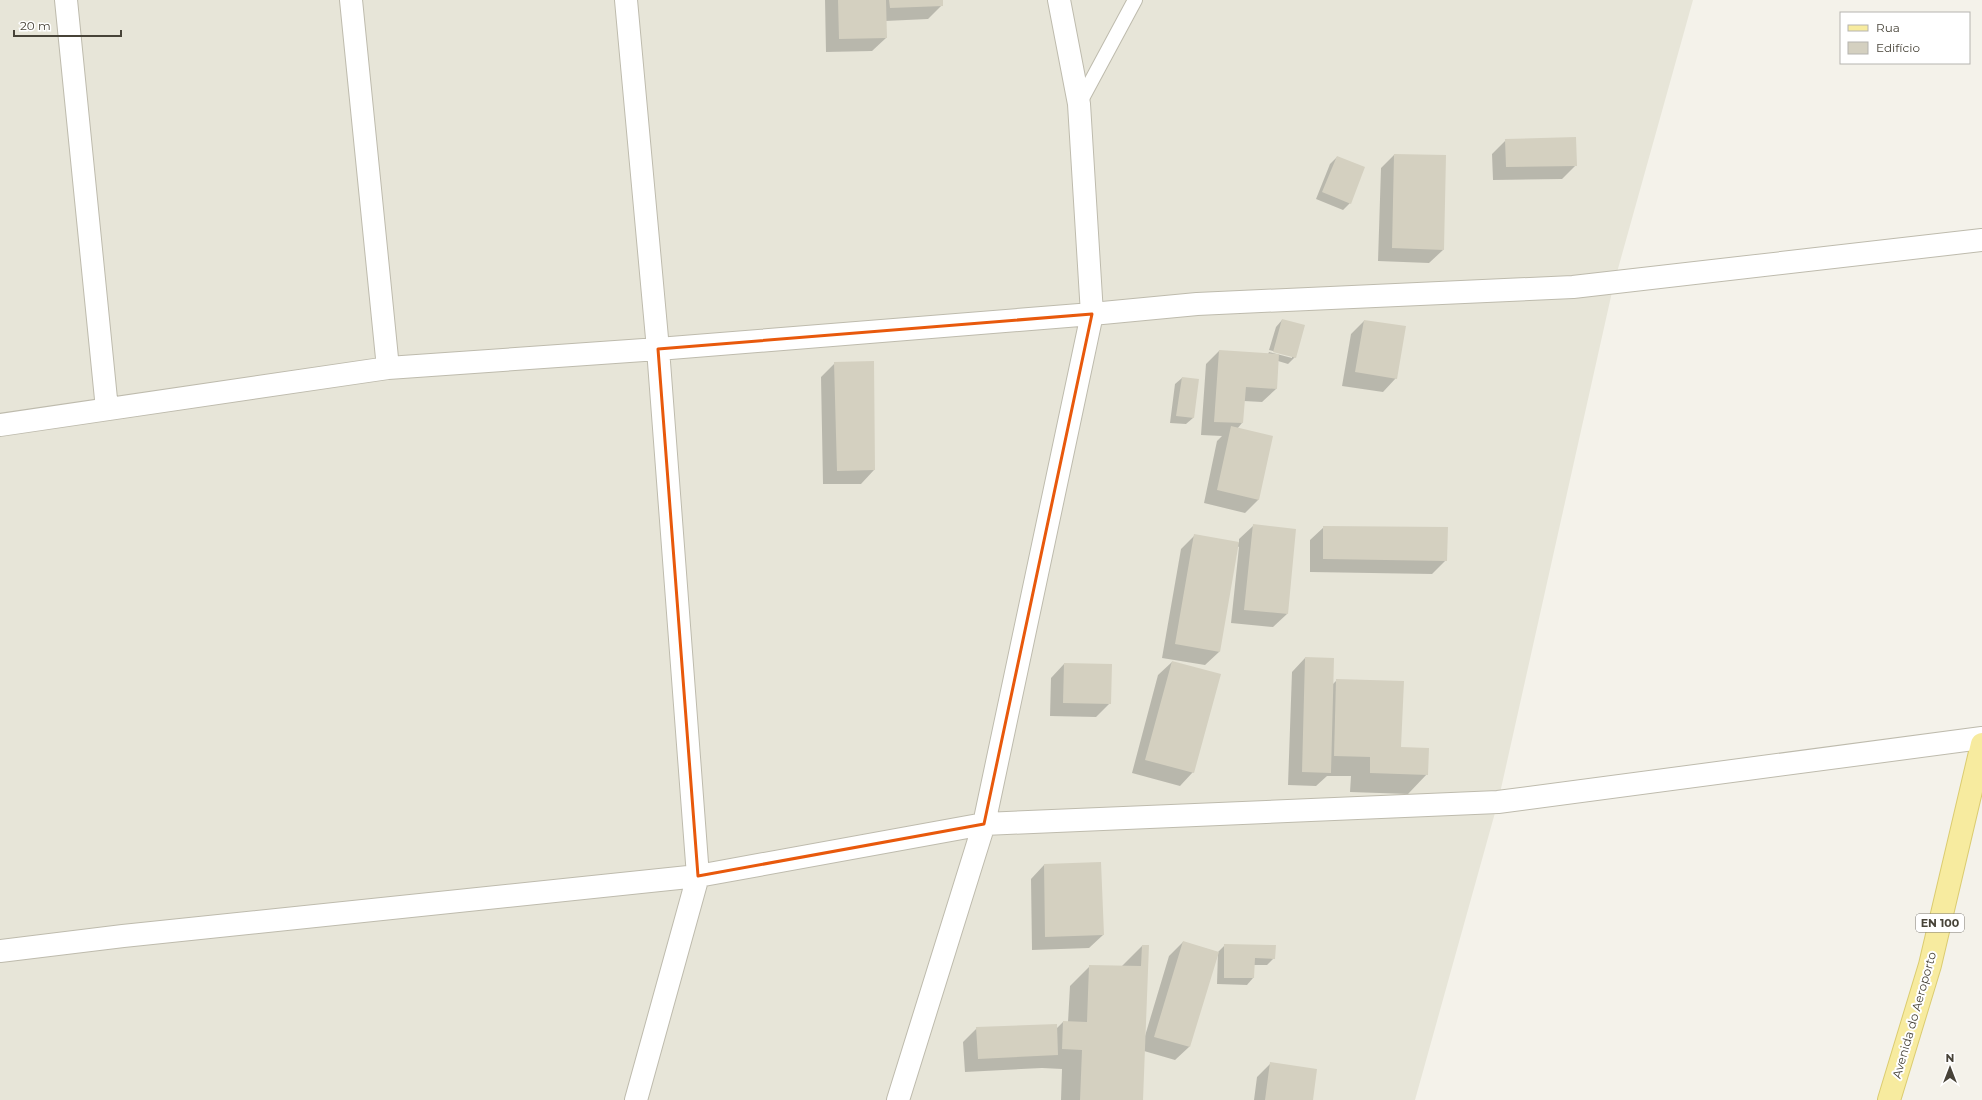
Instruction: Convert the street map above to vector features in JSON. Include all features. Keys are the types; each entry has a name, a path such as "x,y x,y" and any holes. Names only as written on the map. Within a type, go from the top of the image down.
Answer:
{"main road":[{"name":"Avenida do Aeroporto","path":"1889,1100 1930,965 1982,744"}],"street":[{"path":"66,0 107,409"},
{"path":"351,0 388,368"},
{"path":"626,0 658,349 698,876 636,1100"},
{"path":"898,1100 984,824 1092,314 1080,104 1059,0"},
{"path":"0,425 388,368 658,349 1092,314 1197,304 1573,287 1982,240"},
{"path":"0,951 130,935 698,876 984,824 1498,802 1982,738"}],"lane":[{"path":"1080,104 1135,0"}],"highlighted area":[{"path":"1092,314 984,824 698,876 658,349"}],"shaded area":[{"path":"0,0 1693,0 1614,283 1498,802 1415,1100 0,1100"}],"building":[{"path":"838,0 886,0 887,38 839,39"},
{"path":"889,0 943,0 943,6 890,8"},
{"path":"1576,137 1577,166 1506,167 1505,139"},
{"path":"1394,154 1446,155 1444,250 1392,248"},
{"path":"1337,156 1365,167 1351,204 1322,192"},
{"path":"1282,319 1305,325 1296,358 1273,352"},
{"path":"1364,320 1406,326 1397,379 1355,372"},
{"path":"1219,350 1279,354 1277,389 1246,387 1243,423 1214,422"},
{"path":"874,361 875,470 837,471 834,362"},
{"path":"1182,377 1199,379 1194,418 1176,416"},
{"path":"1231,426 1273,436 1259,500 1217,490"},
{"path":"1253,524 1296,529 1288,614 1244,610"},
{"path":"1323,526 1448,527 1447,561 1323,559"},
{"path":"1194,534 1239,542 1220,652 1175,644"},
{"path":"1305,657 1334,658 1331,773 1302,772"},
{"path":"1172,661 1221,674 1194,773 1145,760"},
{"path":"1064,663 1112,664 1111,704 1063,703"},
{"path":"1336,679 1404,681 1401,747 1429,748 1428,775 1370,773 1370,757 1334,756"},
{"path":"1101,862 1104,935 1045,937 1044,864"},
{"path":"1183,941 1219,952 1190,1047 1154,1037"},
{"path":"1224,944 1276,945 1275,959 1255,958 1254,978 1224,978"},
{"path":"1142,945 1149,945 1143,1100 1080,1100 1082,1050 1062,1049 1063,1021 1087,1022 1089,965 1141,966"},
{"path":"1057,1024 1058,1055 978,1059 976,1027"},
{"path":"1270,1062 1317,1069 1313,1100 1265,1100"}]}
